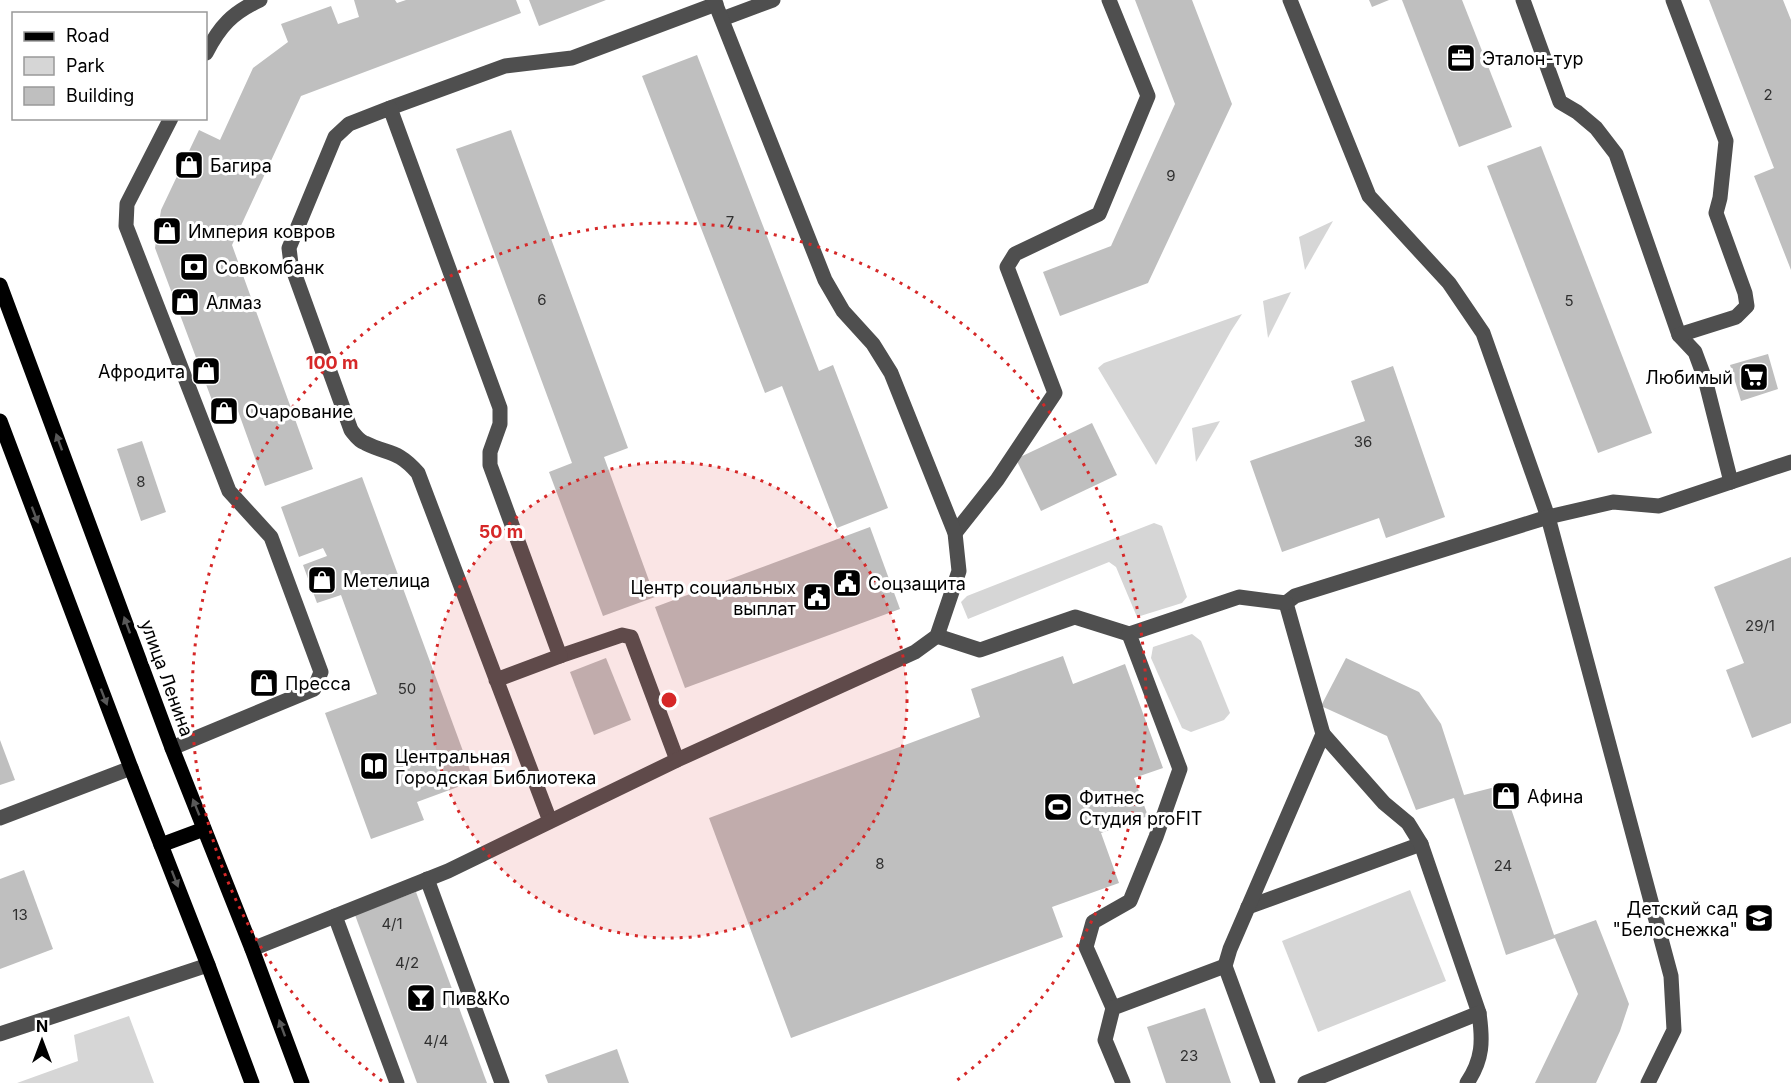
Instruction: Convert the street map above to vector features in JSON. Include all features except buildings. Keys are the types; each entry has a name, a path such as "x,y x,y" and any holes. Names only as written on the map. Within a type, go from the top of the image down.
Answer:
{"main road":[{"name":"улица Ленина","path":"0,285 172,748 252,949 302,1083"},
{"path":"0,421 252,1083"},
{"path":"161,845 204,829"}],"lane":[{"path":"207,51 216,34 239,9 260,0"},
{"path":"722,19 773,0"},
{"path":"955,533 997,480 1054,393 1006,267 1016,254 1099,214 1148,96 1109,0"},
{"path":"1290,0 1369,196 1449,283 1482,333 1548,517 1671,976 1674,1030 1648,1083"},
{"path":"1523,0 1560,102 1577,112 1596,128 1616,154 1679,336 1695,352 1705,379 1731,482"},
{"path":"1673,0 1726,141 1720,198 1716,213 1745,293 1747,306 1736,317 1679,336"},
{"path":"252,949 448,871 678,760 915,652 937,636 959,571 955,533 891,373 873,344 843,310 825,280 715,2 572,58 505,66 350,124 335,137 289,248 291,264 351,430 363,443 394,452 408,461 418,473 550,821"},
{"path":"390,108 500,408 500,424 490,452 490,465 560,657"},
{"path":"170,120 127,204 126,226 229,491 271,537 321,672 314,689 172,748"},
{"path":"937,636 980,650 1075,617 1129,634 1239,597 1286,603 1295,596 1548,517 1613,502 1659,506 1791,462"},
{"path":"1286,603 1323,734 1384,803 1408,823 1421,844 1479,1013 1482,1040 1476,1069 1467,1083"},
{"path":"1124,1083 1105,1040 1113,1008 1086,947 1093,922 1130,901 1180,769 1129,634"},
{"path":"496,680 622,635 631,637 678,760"},
{"path":"1268,1083 1225,966 1323,734"},
{"path":"0,818 131,768"},
{"path":"1248,907 1421,844"},
{"path":"427,879 502,1083"},
{"path":"335,916 398,1083"},
{"path":"0,1034 208,965"},
{"path":"1113,1008 1225,966"},
{"path":"1305,1083 1479,1013"}],"green space":[{"path":"1333,221 1305,270 1299,237"},
{"path":"1291,292 1268,338 1263,301"},
{"path":"1242,314 1156,465 1098,368 1104,363"},
{"path":"1220,421 1196,462 1192,428"},
{"path":"1154,523 1162,526 1187,597 1182,603 1137,617 1116,567 1109,562 968,619 961,602 967,596"},
{"path":"1192,634 1201,641 1230,713 1224,720 1191,732 1182,728 1151,658 1153,647"},
{"path":"1410,890 1446,981 1318,1032 1282,941"},
{"path":"129,1016 154,1083 17,1083 78,1061 74,1035"}],"place":[{"name":"Эталон-тур","path":"1461,58"},
{"name":"Багира","path":"189,165"},
{"name":"Империя ковров","path":"167,231"},
{"name":"Совкомбанк","path":"194,267"},
{"name":"Алмаз","path":"185,302"},
{"name":"Афродита","path":"206,371"},
{"name":"Любимый","path":"1754,377"},
{"name":"Очарование","path":"224,411"},
{"name":"Метелица","path":"322,580"},
{"name":"Соцзащита","path":"847,583"},
{"name":"Центр социальных выплат","path":"817,597"},
{"name":"Пресса","path":"264,683"},
{"name":"Центральная Городская Библиотека","path":"374,766"},
{"name":"Афина","path":"1506,796"},
{"name":"Фитнес Студия proFIT","path":"1058,807"},
{"name":"Детский сад \"Белоснежка\"","path":"1759,918"},
{"name":"Пив&Ко","path":"421,998"}]}
